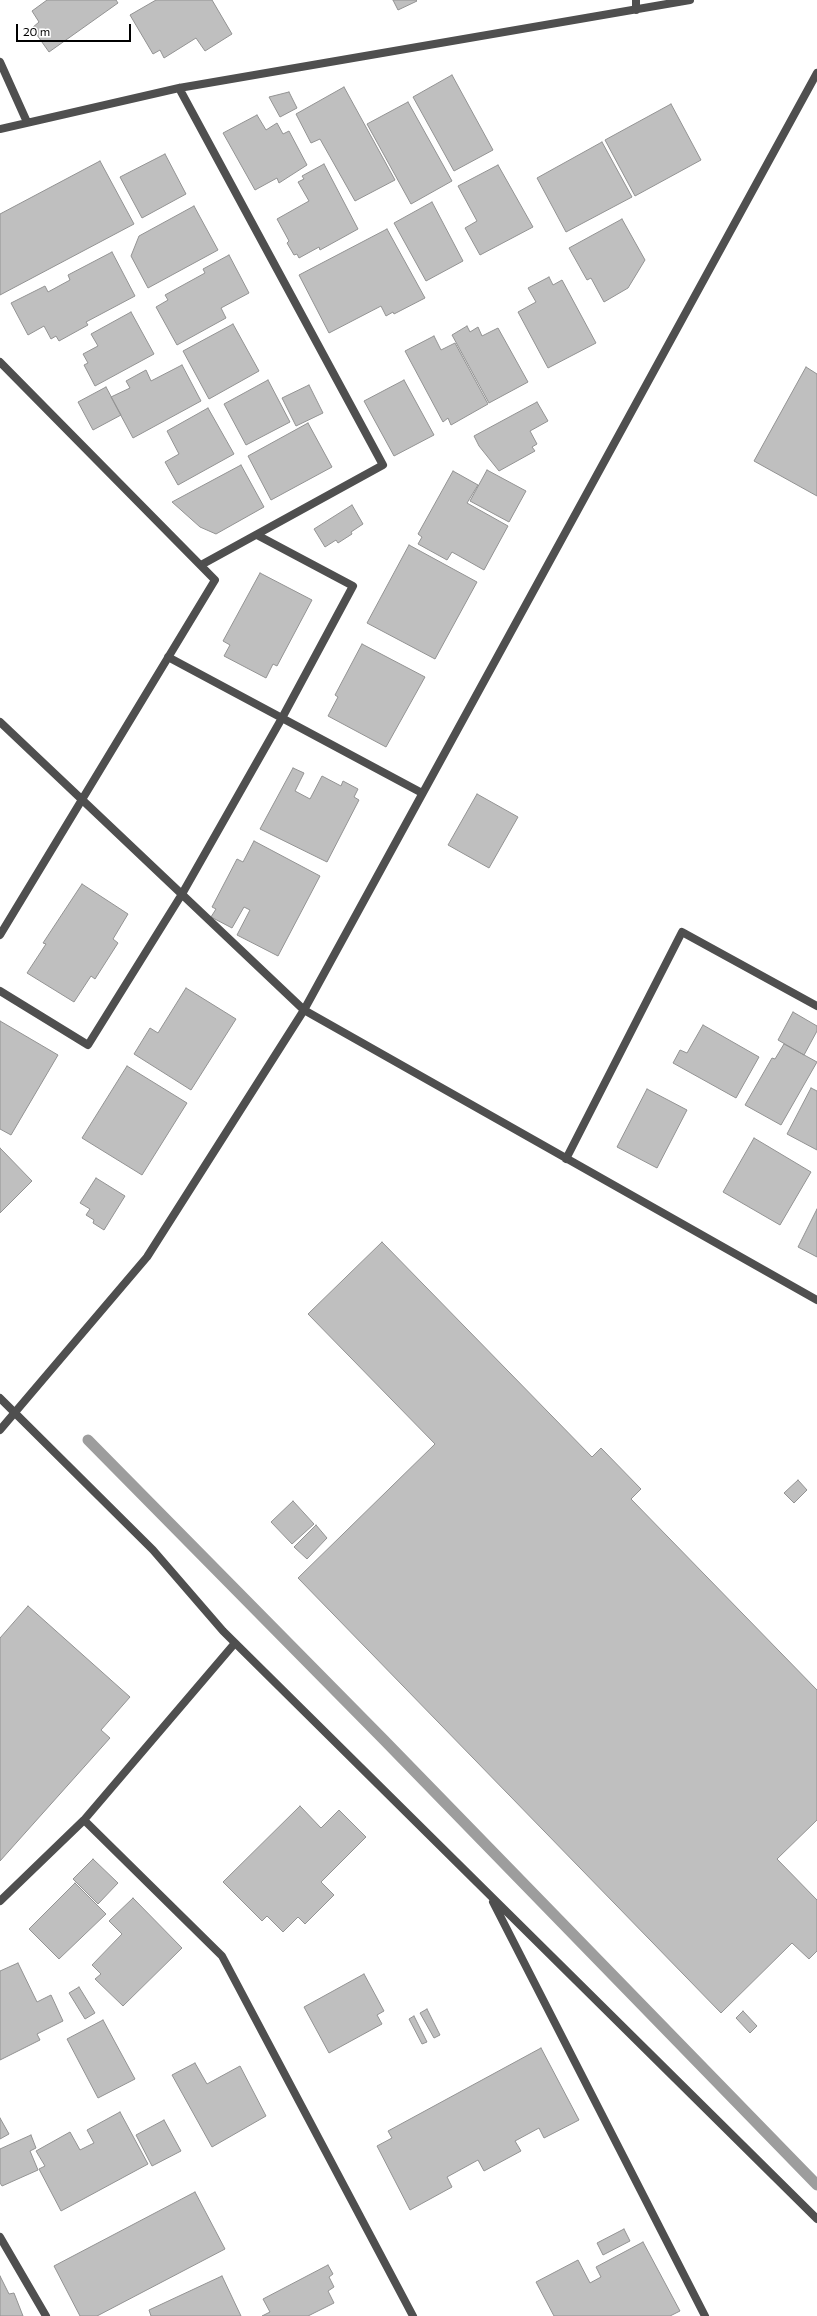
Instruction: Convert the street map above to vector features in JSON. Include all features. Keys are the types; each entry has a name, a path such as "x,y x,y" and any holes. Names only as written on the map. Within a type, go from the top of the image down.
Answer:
{"street":[{"path":"636,0 636,10"},
{"path":"0,129 179,88 690,0"},
{"path":"0,62 27,122"},
{"path":"0,1430 147,1257 304,1010 817,73"},
{"path":"179,88 383,465 201,565"},
{"path":"0,362 215,580 0,935"},
{"path":"0,991 88,1045 182,894 282,718 353,586 257,535"},
{"path":"168,657 422,793"},
{"path":"0,722 304,1010 817,1300"},
{"path":"566,1159 682,932 817,1006"},
{"path":"0,1398 153,1550 236,1643 817,2219"},
{"path":"0,1901 84,1820 236,1643"},
{"path":"84,1820 222,1956 413,2316"},
{"path":"489,1895 705,2316"},
{"path":"0,2237 46,2316"}],"building":[{"path":"47,0 116,0 118,3 49,52 32,28 39,22 32,11"},
{"path":"156,0 212,0 232,34 205,51 196,38 164,58 160,50 153,54 130,15"},
{"path":"393,0 416,0 417,1 398,10"},
{"path":"452,75 493,150 454,171 413,97"},
{"path":"344,87 395,180 355,201 320,139 311,143 296,114"},
{"path":"289,92 297,108 280,117 269,97"},
{"path":"408,102 452,181 411,204 367,124"},
{"path":"671,104 701,160 635,196 605,140"},
{"path":"257,115 266,130 277,123 283,134 289,131 307,165 279,183 277,178 255,190 223,133"},
{"path":"602,142 632,197 566,232 537,178"},
{"path":"165,154 186,194 142,218 120,177"},
{"path":"100,161 134,224 0,295 0,214"},
{"path":"324,164 358,229 320,250 319,247 299,258 297,254 294,255 287,243 289,241 277,219 309,201 298,182 304,179 302,176"},
{"path":"498,165 533,227 480,255 465,228 477,221 458,186"},
{"path":"432,202 463,261 426,281 394,223"},
{"path":"194,206 218,250 148,288 131,256 139,236"},
{"path":"622,219 645,260 628,288 604,302 591,278 587,280 569,248"},
{"path":"387,229 425,298 394,314 393,312 386,316 381,306 329,333 299,275"},
{"path":"112,252 135,296 86,322 88,325 59,341 56,336 51,339 44,326 28,335 11,303 45,286 48,292 70,280 68,275"},
{"path":"229,255 249,293 221,308 226,318 177,345 156,307 168,300 165,295 205,273 203,269"},
{"path":"549,277 553,285 562,280 596,343 548,368 518,312 536,302 528,288"},
{"path":"131,312 154,354 95,386 84,365 88,363 83,354 98,346 91,334"},
{"path":"233,324 259,371 209,399 183,351"},
{"path":"467,326 470,332 478,327 482,336 498,328 528,382 489,403 452,335"},
{"path":"434,336 441,350 455,343 488,404 451,425 448,418 443,422 405,351"},
{"path":"182,365 201,401 133,438 111,397 130,388 126,381 146,370 151,381"},
{"path":"806,367 817,374 817,496 754,461"},
{"path":"268,380 290,422 246,445 224,404"},
{"path":"404,380 434,435 394,456 364,401"},
{"path":"309,385 323,413 296,426 282,398"},
{"path":"106,387 121,415 93,430 78,402"},
{"path":"537,402 548,421 530,431 537,444 532,447 535,451 499,471 479,446 474,436"},
{"path":"208,408 234,454 178,485 165,462 179,454 167,431"},
{"path":"308,423 332,467 271,500 248,456"},
{"path":"241,465 264,507 216,534 200,527 172,502"},
{"path":"487,470 526,491 509,522 470,501"},
{"path":"453,471 478,485 467,503 508,526 484,570 452,552 447,560 418,544 422,537 418,534"},
{"path":"352,505 363,524 351,532 352,534 338,543 336,540 325,547 314,529"},
{"path":"409,545 477,582 435,659 367,623"},
{"path":"260,573 312,600 277,666 273,664 266,678 224,656 230,645 223,641"},
{"path":"362,644 425,677 386,747 328,716 338,697 335,695"},
{"path":"293,768 304,773 295,791 310,799 322,776 341,786 343,781 358,789 354,797 359,800 327,862 260,829"},
{"path":"477,794 518,817 489,868 448,845"},
{"path":"254,841 320,876 278,956 237,935 250,910 244,907 232,928 211,917 216,909 212,907 237,859 243,862"},
{"path":"82,884 128,914 113,939 118,943 95,979 91,976 74,1002 27,973 46,944 43,943"},
{"path":"186,988 236,1019 191,1090 134,1054 150,1028 158,1033"},
{"path":"793,1012 817,1026 817,1031 804,1055 778,1040"},
{"path":"0,1021 58,1055 11,1135 0,1129"},
{"path":"703,1025 759,1057 736,1098 673,1063 680,1050 687,1053"},
{"path":"784,1044 817,1062 781,1125 745,1105 772,1058 775,1059"},
{"path":"127,1066 187,1103 142,1175 82,1138"},
{"path":"811,1088 817,1091 817,1150 787,1134"},
{"path":"647,1089 687,1110 657,1168 617,1147"},
{"path":"754,1138 811,1172 780,1225 723,1192"},
{"path":"0,1148 32,1181 0,1213"},
{"path":"96,1178 125,1196 104,1230 93,1223 94,1220 86,1215 90,1209 80,1203"},
{"path":"817,1209 817,1257 798,1247"},
{"path":"382,1242 592,1457 601,1448 641,1489 631,1499 817,1690 817,1820 777,1859 817,1900 817,1951 809,1959 792,1943 721,2013 298,1578 435,1444 308,1314"},
{"path":"798,1480 807,1490 794,1503 784,1493"},
{"path":"293,1501 314,1524 292,1544 271,1522"},
{"path":"316,1525 327,1538 307,1559 294,1547"},
{"path":"28,1606 130,1697 101,1730 110,1738 0,1861 0,1638"},
{"path":"300,1806 321,1828 339,1810 366,1837 321,1882 334,1895 305,1924 298,1917 283,1932 267,1916 262,1921 223,1882"},
{"path":"93,1859 118,1883 98,1904 73,1879"},
{"path":"75,1883 106,1914 59,1959 29,1929"},
{"path":"133,1898 182,1948 123,2006 95,1979 101,1974 92,1965 122,1934 109,1921"},
{"path":"18,1963 37,2002 51,1995 63,2021 37,2034 40,2040 0,2060 0,1971"},
{"path":"364,1974 384,2011 377,2015 382,2024 329,2053 304,2007"},
{"path":"79,1987 95,2013 85,2019 69,1993"},
{"path":"427,2009 440,2035 434,2038 420,2013"},
{"path":"743,2011 757,2026 750,2033 736,2018"},
{"path":"414,2016 427,2042 422,2044 409,2019"},
{"path":"103,2020 135,2079 98,2098 67,2039"},
{"path":"541,2048 579,2120 544,2138 539,2128 515,2141 521,2151 484,2171 478,2160 447,2177 452,2187 410,2210 377,2146 392,2138 388,2131"},
{"path":"195,2063 207,2084 240,2066 266,2116 212,2147 172,2075"},
{"path":"120,2112 148,2164 61,2211 39,2169 45,2166 36,2151 70,2132 80,2150 94,2143 87,2130"},
{"path":"0,2118 9,2134 0,2139"},
{"path":"164,2120 181,2151 152,2166 136,2135"},
{"path":"31,2135 36,2148 30,2151 38,2170 2,2186 0,2183 0,2149"},
{"path":"195,2192 225,2249 97,2316 80,2316 54,2266"},
{"path":"624,2229 630,2241 603,2255 597,2243"},
{"path":"643,2242 680,2311 670,2316 554,2316 536,2282 578,2260 590,2283 601,2277 596,2267"},
{"path":"328,2265 333,2274 329,2277 334,2287 328,2291 334,2303 308,2316 262,2316 270,2312 263,2299"},
{"path":"0,2276 9,2294 14,2293 23,2316 0,2316"},
{"path":"222,2276 241,2316 151,2316 149,2310"}],"waterway":[{"path":"88,1440 384,1740 817,2185"}]}
